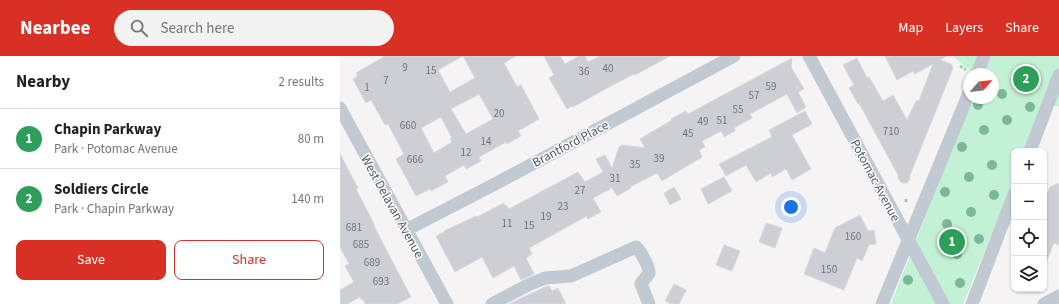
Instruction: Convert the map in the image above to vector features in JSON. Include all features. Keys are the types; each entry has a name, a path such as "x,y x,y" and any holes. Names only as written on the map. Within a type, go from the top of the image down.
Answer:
{"street":[{"name":"Brantford Place","path":"406,230 734,56"},
{"name":"Potomac Avenue","path":"809,56 943,304"},
{"path":"974,68 984,56"},
{"path":"1031,148 1059,75"},
{"path":"882,304 964,104"},
{"name":"West Delavan Avenue","path":"340,108 447,304"},
{"path":"972,304 1011,202"},
{"path":"492,304 528,285 545,278 571,276 636,247 640,250 649,269 649,273 641,284 649,304"},
{"path":"1044,304 1059,296"}],"path":[{"path":"960,66 964,68"}],"green space":[{"path":"953,56 1059,56 1059,106 1053,106 1027,148 1011,148 1011,186 963,304 891,304 970,104 999,104 999,68 965,67"}],"building":[{"path":"385,56 463,56 516,56 504,63 517,87 521,85 539,119 518,131 521,136 507,144 506,142 479,157 481,161 466,169 464,165 445,176 448,182 431,191 430,189 416,196 396,159 404,154 388,124 385,125 371,100 366,103 353,79 358,76 356,73","holes":["463,56 475,78 450,92 438,70","479,94 493,119 466,134 451,109","441,117 452,138 450,139 452,142 434,153 421,128"]},
{"path":"544,56 560,56 565,64 579,56 585,56 588,62 600,56 670,56 567,109 549,78 554,75"},
{"path":"885,56 947,56 940,60 951,64 953,68 910,175 910,179 907,183 902,183 898,179 898,175 859,103 858,104 849,88 854,85 843,65 857,58 867,78 869,77 883,101 893,95 907,120 916,101 919,101 933,64 915,74 913,71 897,80"},
{"path":"792,58 791,67 804,89 798,92 806,107 797,113 787,94 750,114 752,118 734,128 735,131 724,137 721,131 702,141 705,147 699,150 702,157 662,181 657,173 630,187 631,188 617,196 612,188 593,198 601,212 588,219 586,216 529,248 532,254 526,258 534,274 521,280 514,266 493,278 482,257 455,272 436,236 504,203 509,209 578,172 585,182 603,172 596,159 605,155 612,168 619,147 622,145 645,148 640,139 672,120 671,119 686,111 688,114"},
{"path":"805,111 812,124 792,135 811,169 792,180 786,169 772,177 771,173 756,182 746,165 726,176 719,164 772,137 769,130"},
{"path":"340,154 358,188 356,189 374,226 411,297 397,304 365,304 363,299 362,300 360,297 347,304 340,304 340,290 354,282 345,266 349,264 340,247"},
{"path":"724,177 732,191 708,204 701,189"},
{"path":"1059,183 1059,245 1054,243 1047,260 1047,194 1050,187"},
{"path":"674,187 681,199 670,205 664,193"},
{"path":"860,215 868,231 874,230 876,244 869,245 862,261 857,258 844,290 804,274 814,248 825,253 835,228"},
{"path":"766,223 782,228 775,248 759,242"},
{"path":"724,245 740,251 732,271 716,265"},
{"path":"674,284 686,290 679,304 671,304 665,301"},
{"path":"549,286 552,291 558,288 566,304 509,304"}],"place":[{"name":"Soldiers Circle","path":"1026,79"},
{"name":"Chapin Parkway","path":"952,242"}]}
